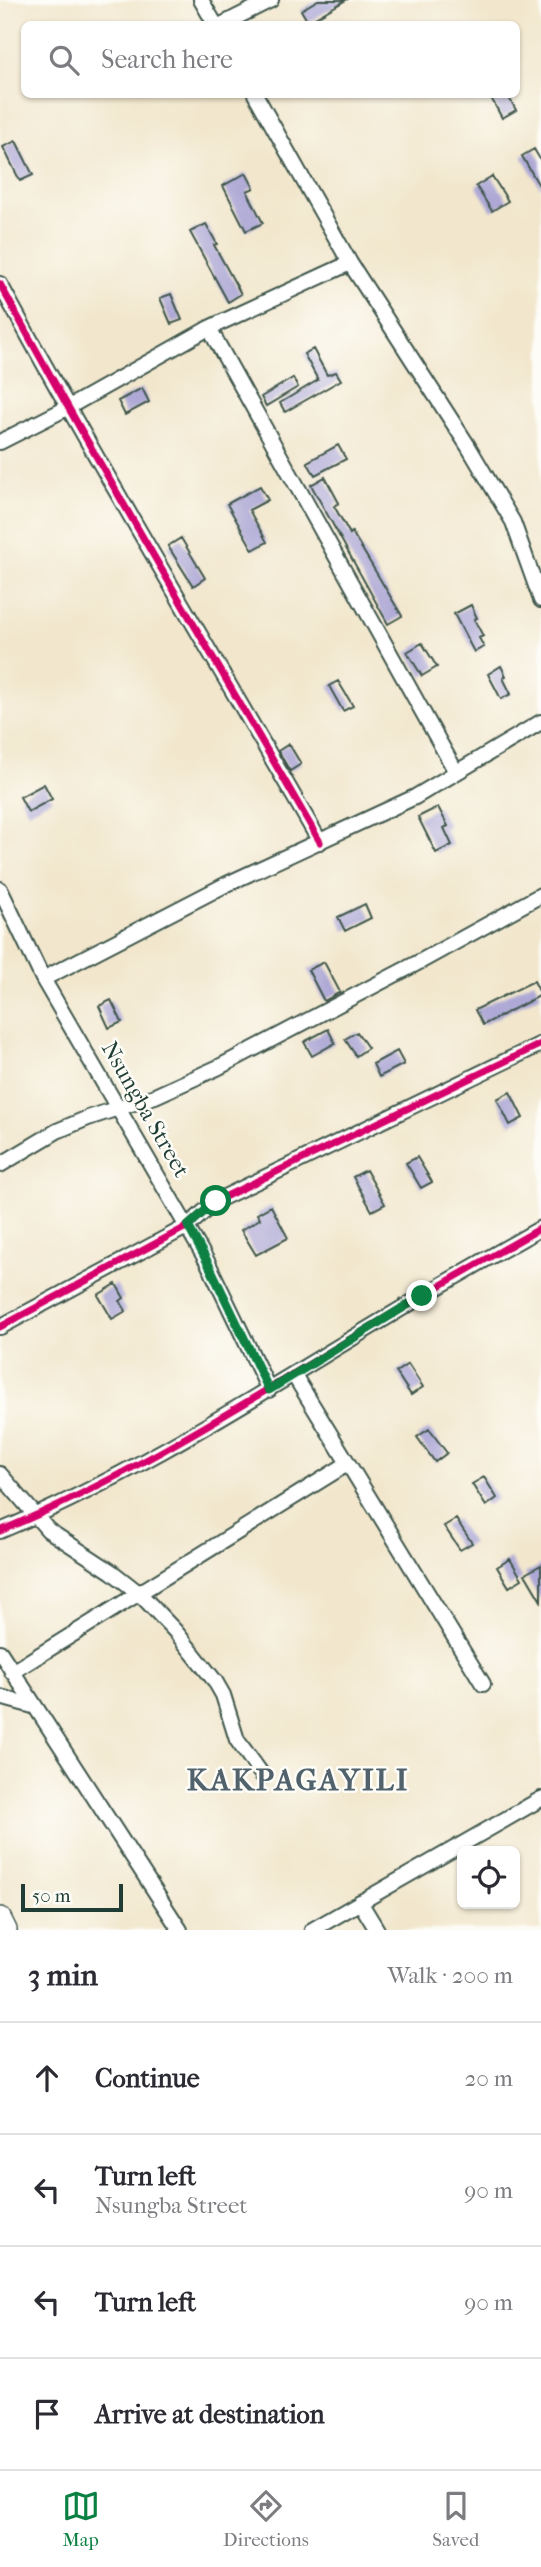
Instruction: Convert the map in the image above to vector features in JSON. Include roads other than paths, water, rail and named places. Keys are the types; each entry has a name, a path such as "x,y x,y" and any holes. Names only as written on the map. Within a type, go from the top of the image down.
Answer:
{"street":[{"path":"201,0 213,21"},
{"path":"229,21 271,0"},
{"path":"257,98 350,263 468,446 513,522 541,600"},
{"path":"0,442 67,408 209,328 350,263"},
{"path":"0,284 67,408 210,649 320,842"},
{"path":"209,328 456,772"},
{"path":"43,979 227,884 415,797 541,722"},
{"name":"Nsungba Street","path":"0,890 43,979 208,1263 269,1390"},
{"path":"0,1165 57,1131 155,1096 219,1066 424,960 541,895"},
{"path":"0,1327 188,1226 216,1201 541,1044"},
{"path":"0,1531 37,1515 294,1376 422,1296 541,1228"},
{"path":"294,1376 483,1684"},
{"path":"12,1672 347,1464"},
{"path":"0,1474 48,1530 140,1594 176,1632 215,1681 223,1695 237,1740 263,1776"},
{"path":"0,1652 180,1930"},
{"path":"0,1697 33,1706"},
{"path":"312,1930 541,1800"},
{"path":"360,1902 377,1930"},
{"path":"0,1918 6,1930"}],"district":[{"name":"KAKPAGAYILI","path":"298,1780"}]}
